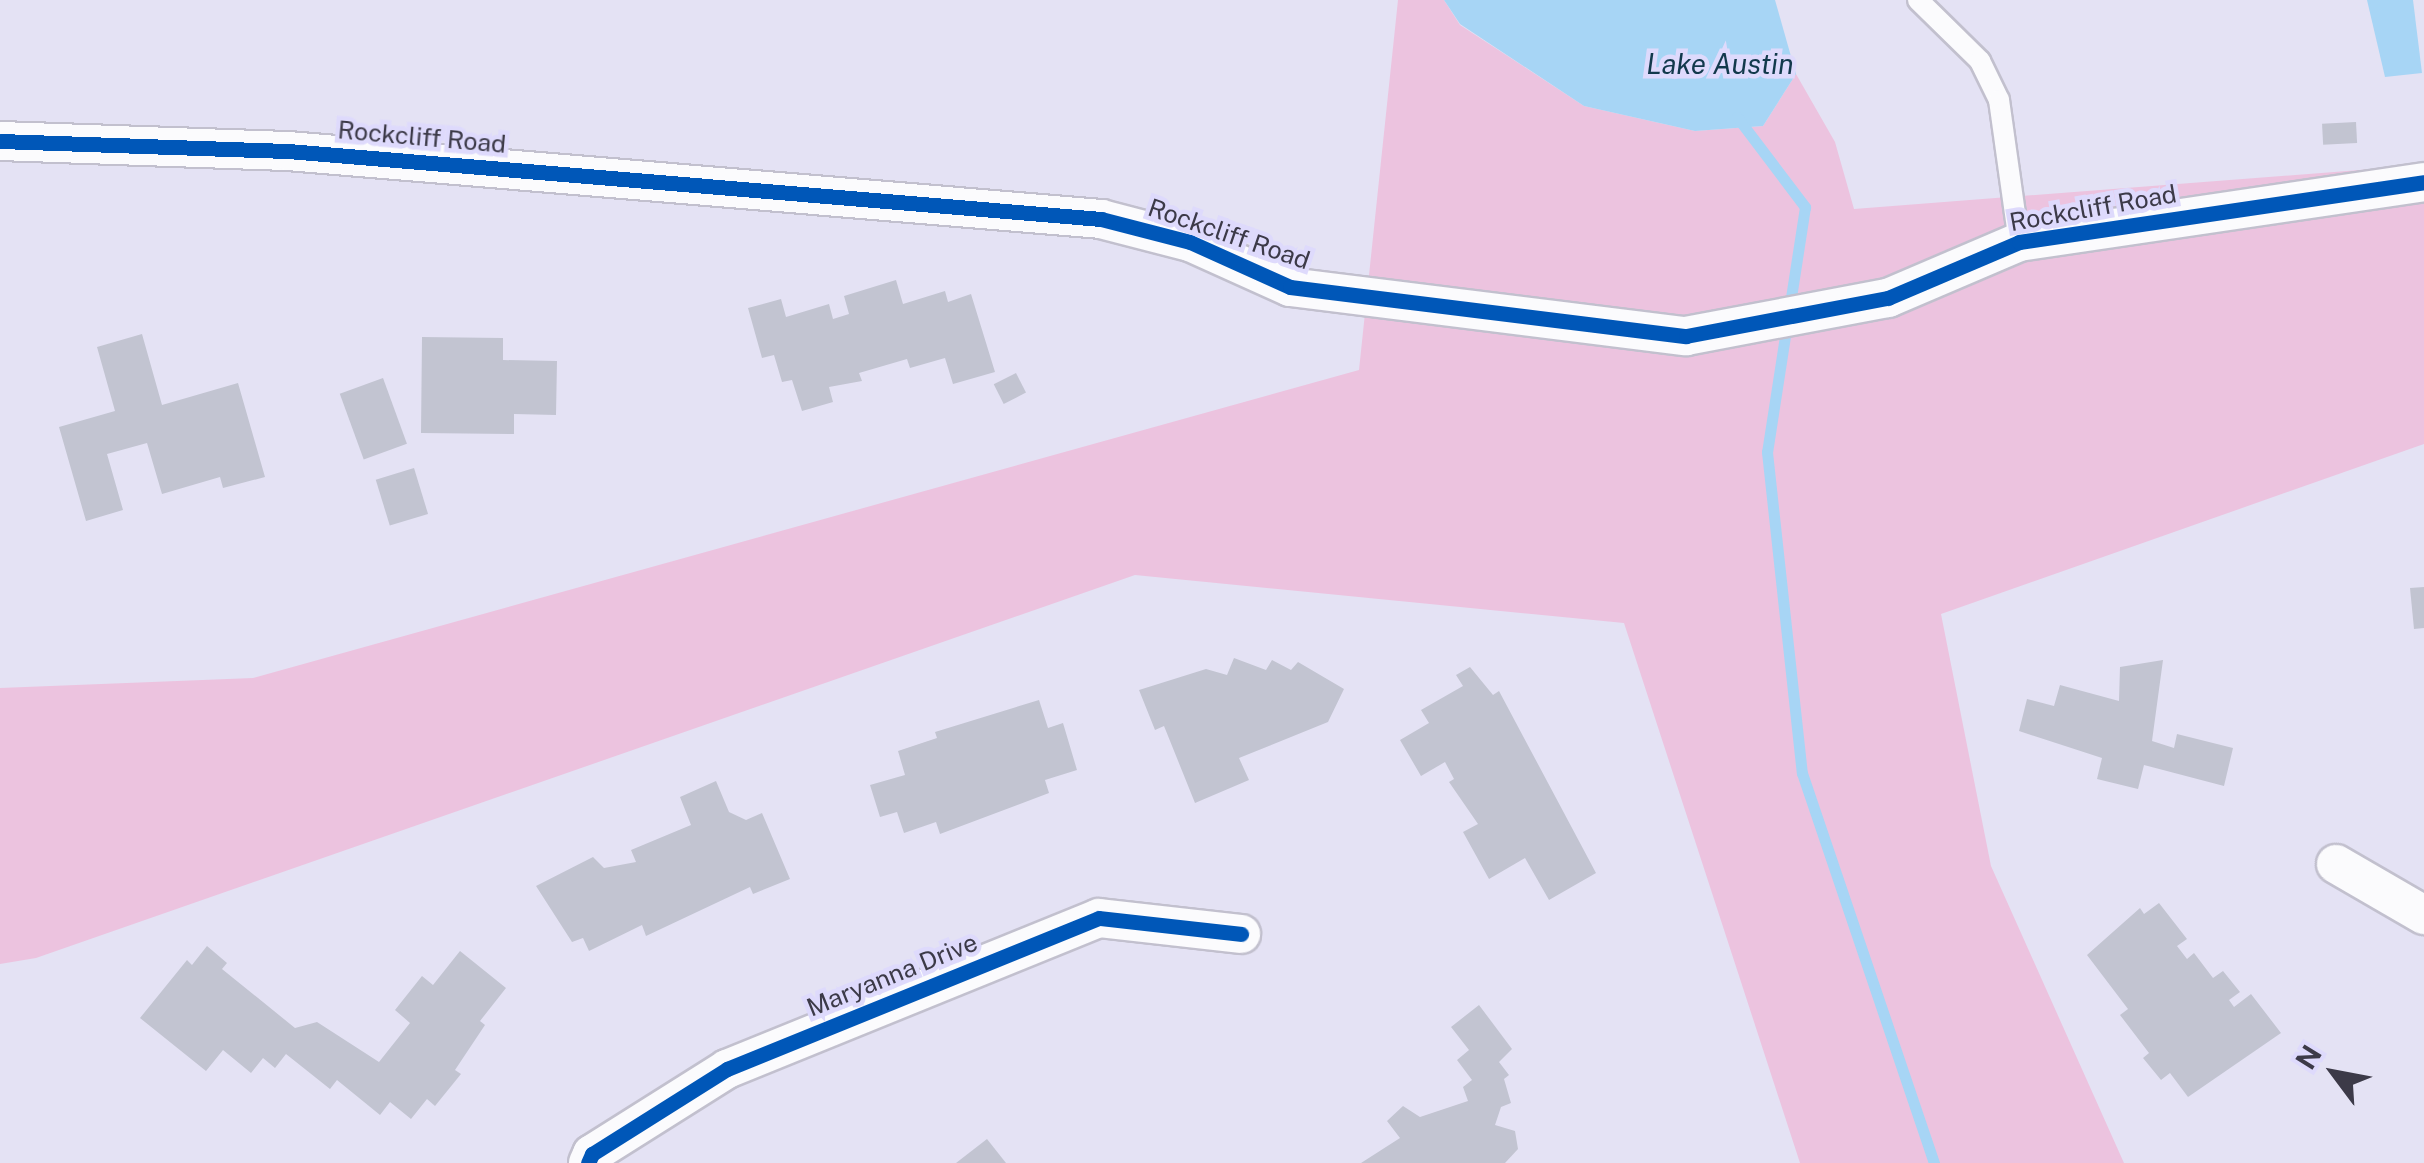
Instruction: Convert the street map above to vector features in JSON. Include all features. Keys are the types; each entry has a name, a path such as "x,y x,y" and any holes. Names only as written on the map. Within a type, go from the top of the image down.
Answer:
{"street":[{"name":"Rockcliff Road","path":"0,141 288,151 1101,219 1190,242 1290,287 1686,336 1888,298 2019,242 2424,182"},
{"path":"2336,864 2424,915"},
{"name":"Maryanna Drive","path":"588,1163 592,1154 727,1069 1100,918 1242,934"}],"lane":[{"path":"1918,0 1980,60 1999,100 2019,242"}],"shaded area":[{"path":"1398,0 1444,0 1460,25 1584,106 1695,131 1763,126 1796,74 1835,142 1854,209 2424,165 2424,444 1941,614 1991,866 2124,1163 1800,1163 1624,623 1135,575 36,958 0,964 0,688 253,678 1359,370"}],"water":[{"name":"Lake Austin","path":"1444,0 1775,0 1796,74 1763,126 1695,131 1584,106 1460,24"},
{"path":"2367,0 2413,0 2422,73 2385,77"}],"building":[{"path":"2356,122 2357,143 2323,145 2322,124"},
{"path":"896,280 903,304 945,291 948,302 971,294 995,372 953,384 945,358 910,368 907,359 859,373 862,381 829,387 833,402 802,411 792,380 782,382 774,355 762,358 748,308 781,299 786,317 829,304 833,319 849,314 844,296"},
{"path":"142,334 162,405 238,383 265,477 223,488 220,477 162,494 147,443 107,454 123,510 86,521 59,427 115,411 97,347"},
{"path":"422,337 503,338 503,360 557,361 556,415 514,414 514,434 421,433"},
{"path":"1016,373 1026,393 1004,404 994,384"},
{"path":"383,378 407,444 364,460 340,394"},
{"path":"414,468 428,514 390,526 376,480"},
{"path":"2424,587 2424,628 2414,629 2410,588"},
{"path":"1234,658 1266,670 1272,660 1291,670 1298,662 1344,689 1328,722 1239,758 1249,780 1195,803 1164,726 1155,730 1139,690 1206,669 1227,675"},
{"path":"2163,660 2152,741 2174,748 2177,734 2233,748 2224,786 2144,765 2138,789 2097,779 2102,758 2019,731 2027,699 2054,706 2060,685 2119,701 2120,667"},
{"path":"1470,667 1493,695 1499,691 1596,873 1549,900 1525,858 1489,879 1463,832 1478,824 1449,782 1454,779 1445,762 1421,776 1400,740 1429,723 1421,710 1463,686 1456,675"},
{"path":"1039,700 1048,728 1063,723 1077,770 1045,780 1049,793 940,834 936,822 904,833 897,812 880,817 870,785 905,775 898,751 937,738 935,732"},
{"path":"716,781 729,812 746,820 762,813 790,879 753,894 750,887 646,936 642,925 589,951 583,938 572,942 536,886 593,857 604,868 636,862 631,850 691,825 680,797"},
{"path":"2159,903 2187,939 2177,946 2187,959 2194,953 2213,978 2223,971 2240,992 2229,1000 2234,1007 2251,994 2281,1033 2188,1097 2170,1073 2161,1080 2143,1058 2149,1053 2120,1015 2128,1009 2087,955 2140,908 2144,914"},
{"path":"207,946 227,963 222,969 295,1028 317,1022 379,1062 410,1023 395,1010 422,976 433,985 460,951 506,988 480,1021 485,1025 455,1070 461,1074 435,1106 427,1099 411,1119 390,1102 380,1115 337,1080 330,1089 286,1054 275,1068 263,1058 251,1073 223,1050 206,1071 140,1018 187,960 192,965"},
{"path":"1479,1005 1512,1049 1499,1062 1509,1075 1504,1079 1511,1103 1501,1107 1495,1125 1515,1131 1518,1149 1505,1163 1361,1163 1400,1138 1387,1121 1403,1106 1420,1117 1468,1101 1463,1087 1472,1080 1457,1060 1469,1050 1451,1027"},
{"path":"987,1139 1006,1163 956,1163"}],"waterway":[{"path":"1737,117 1805,207 1767,452 1802,773 1934,1163"}],"cycle path":[{"path":"0,141 288,151 1101,219 1190,242 1290,287 1686,336 1888,298 2019,242 2424,182"},
{"path":"588,1163 592,1154 727,1069 1099,918 1241,934"}]}
